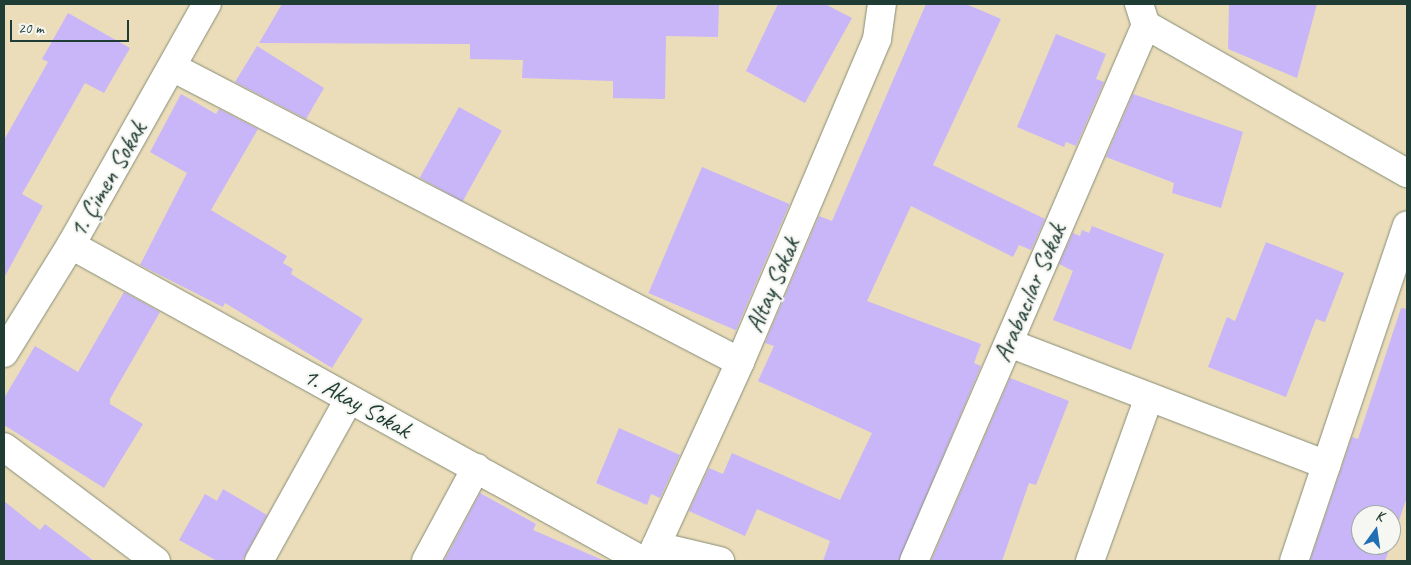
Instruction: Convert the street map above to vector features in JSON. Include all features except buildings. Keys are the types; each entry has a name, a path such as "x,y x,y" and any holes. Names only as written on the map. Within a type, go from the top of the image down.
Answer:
{"street":[{"name":"1. Çimen Sokak","path":"4,353 71,245 207,4"},
{"name":"Altay Sokak","path":"650,556 740,362 877,39 882,4"},
{"path":"1142,14 1407,173"},
{"name":"Arabacılar Sokak","path":"914,561 1009,343 1142,14"},
{"path":"172,67 740,362"},
{"path":"1294,561 1407,226"},
{"name":"1. Akay Sokak","path":"71,245 476,468 650,556 720,561"},
{"path":"1009,343 1326,465"},
{"path":"1090,561 1149,397"},
{"path":"259,561 349,398"},
{"path":"4,447 156,561"},
{"path":"426,561 476,468"}]}
